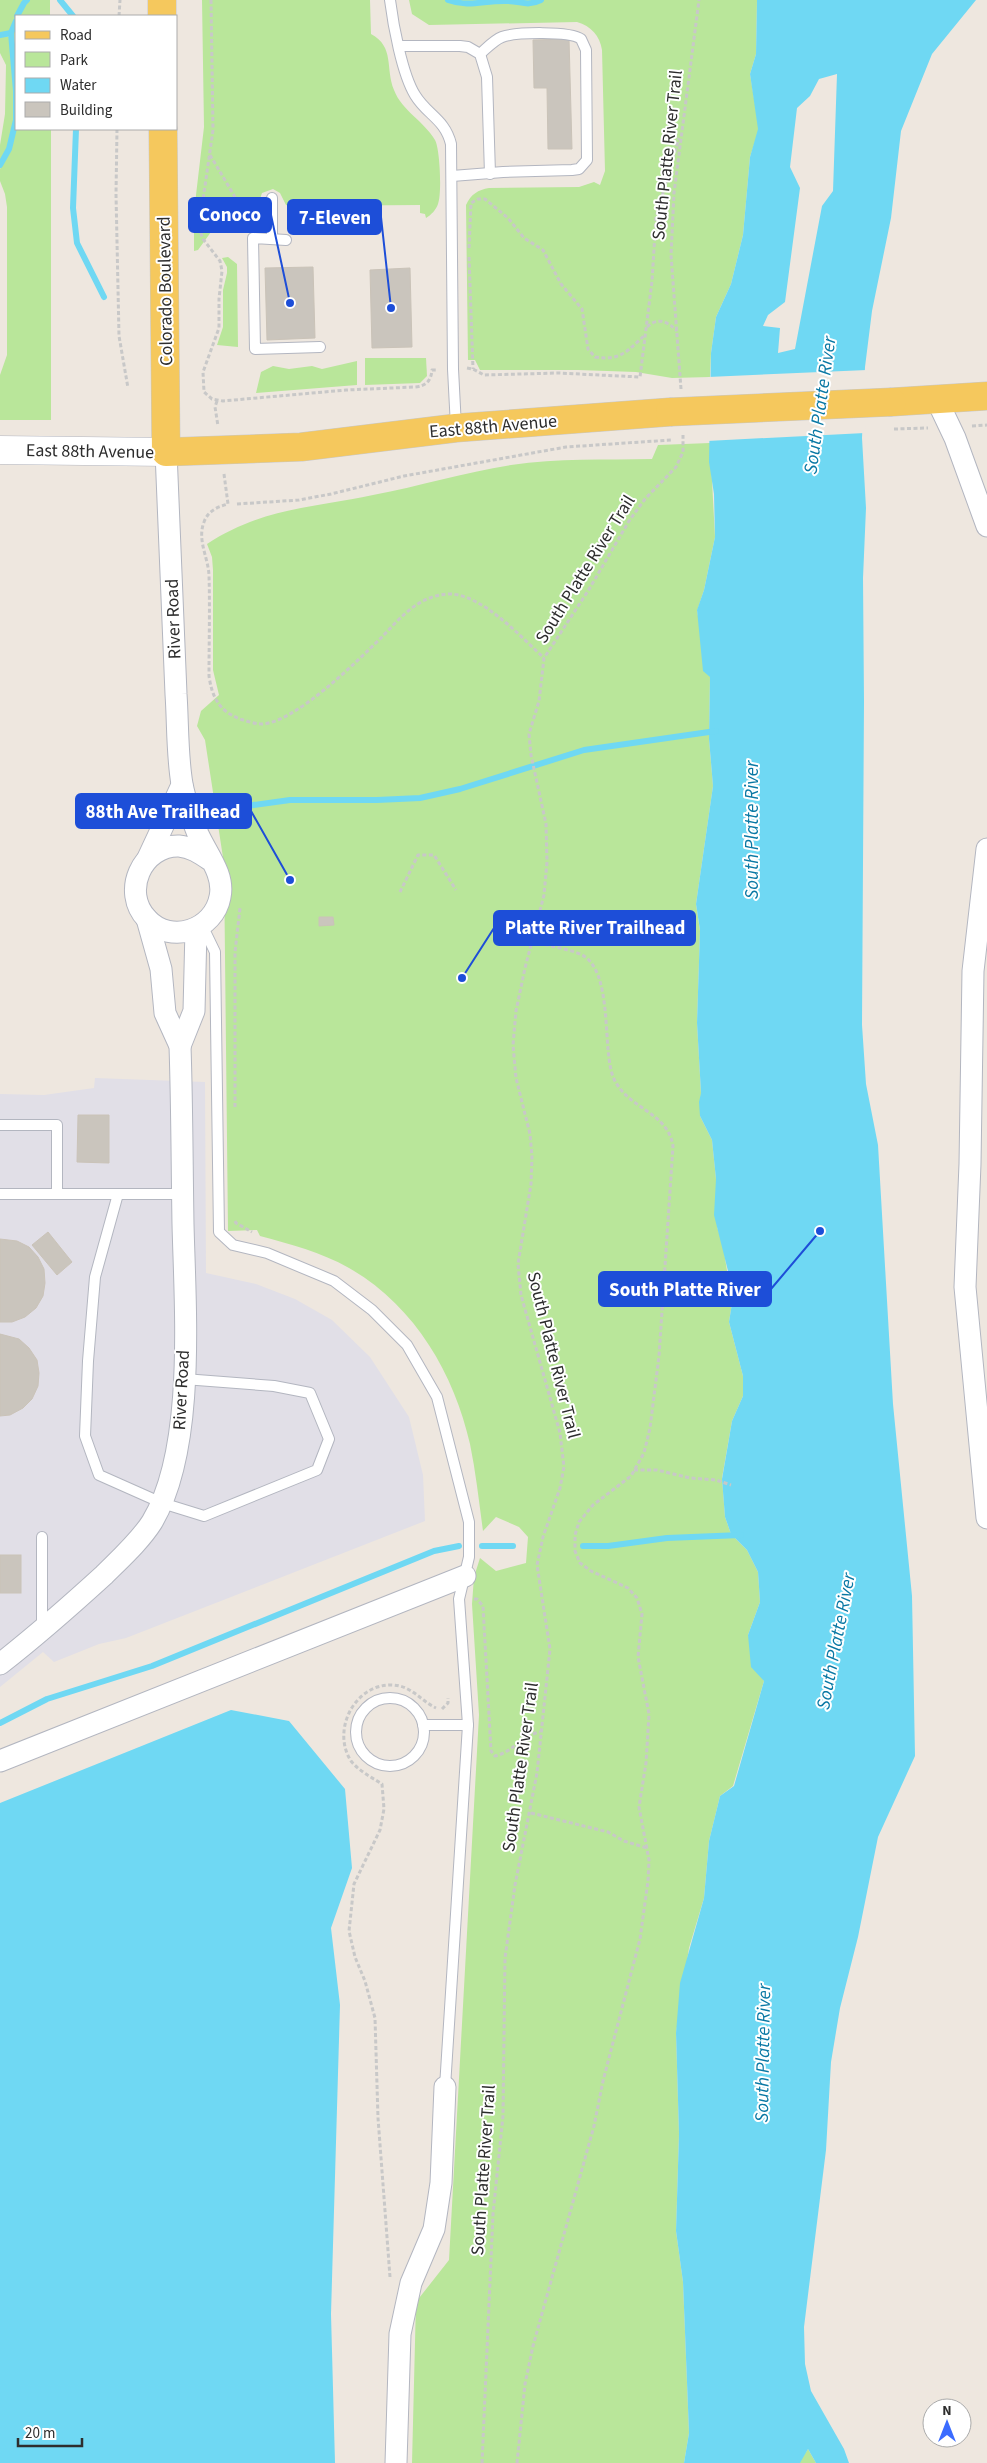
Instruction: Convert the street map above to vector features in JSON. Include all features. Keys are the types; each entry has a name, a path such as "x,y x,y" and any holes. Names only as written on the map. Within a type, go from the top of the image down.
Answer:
{"main road":[{"path":"162,0 162,15"},
{"name":"Colorado Boulevard","path":"163,130 166,452"},
{"name":"East 88th Avenue","path":"0,450 166,452 300,447 456,428 987,396"}],"street":[{"path":"936,398 955,438 987,526"},
{"name":"River Road","path":"166,452 171,609 182,785 197,832 210,860"},
{"name":"River Road","path":"148,858 182,785"},
{"path":"179,846 196,850 210,860 217,870 221,882 221,896 216,910 198,927 183,932 169,932 157,927 147,919 138,905 135,888 138,872 148,858 162,849 179,846"},
{"path":"987,849 970,1154 965,1287 987,1518"},
{"name":"River Road","path":"147,919 161,969 165,1013 180,1046"},
{"name":"River Road","path":"0,1664 42,1631 120,1560 151,1523 162,1503 177,1453 184,1379 180,1046 194,1011 198,927"},
{"path":"0,1761 467,1567"},
{"path":"396,2463 400,2334 411,2283 434,2229 441,2183 446,2086"}],"lane":[{"path":"390,0 400,46 414,94 444,125 451,144 453,369 456,428"},
{"path":"452,176 579,169 584,164 588,154 586,50 581,39 568,34 509,35 497,40 480,54"},
{"path":"400,46 460,46 468,47 480,54 484,60 487,77 490,174"},
{"path":"272,198 272,238"},
{"path":"286,240 253,238 255,349 320,347"},
{"path":"198,927 215,952 219,1232 233,1245 266,1253 334,1281 372,1310 407,1345 436,1397 469,1522 467,1567 459,1599 468,1725 446,2086"},
{"path":"0,1125 57,1125 57,1194"},
{"path":"0,1194 182,1194"},
{"path":"118,1194 95,1277 85,1436 99,1475 162,1503 204,1516 317,1470 329,1439 310,1394 274,1386 184,1379"},
{"path":"42,1537 42,1631"},
{"path":"379,1699 401,1700 411,1705 419,1714 423,1725 424,1735 416,1753 409,1760 398,1764 376,1763 366,1756 359,1747 356,1736 356,1724 361,1714 368,1705 379,1699"},
{"path":"423,1725 468,1725"}],"path":[{"path":"119,15 120,0"},
{"path":"212,0 213,130 199,228 203,239 220,261 222,271 219,299 219,328 202,378 204,392 217,400 421,386 428,382 432,370 437,370"},
{"name":"South Platte River Trail","path":"482,2463 493,2214 503,2116 505,1958 515,1885 531,1813 550,1649 537,1565 543,1537 560,1488 564,1466 560,1433 519,1280 518,1264 531,1184 532,1157 530,1134 516,1078 513,1045 516,1011 544,894 547,862 546,824 531,755 529,734 539,701 544,658 588,591 629,521 644,499 676,466 684,452 678,414 677,331 671,256 674,193 699,0"},
{"path":"117,130 116,194 119,336 128,388"},
{"path":"645,335 631,349 617,357 607,359 595,357 588,349 582,310 561,284 543,250 524,238 500,211 485,199 478,199 471,203 469,250 473,369 484,375 558,373 640,377 652,281 656,217 682,130"},
{"path":"210,154 235,197 256,215"},
{"path":"646,327 658,320 664,321 677,331"},
{"path":"215,406 217,400"},
{"path":"237,504 323,496 404,476 566,447 671,440"},
{"path":"227,500 228,504 213,510 204,520 202,547 209,575 209,676 217,705 233,716 261,724 277,719 307,703 362,656 404,614 436,595 460,595 473,599 510,627 544,658"},
{"path":"400,892 418,855 434,855 456,890"},
{"path":"235,1110 235,952 241,900"},
{"path":"517,2463 525,2384 533,2346 594,2126 603,2080 640,1939 650,1860 639,1807 646,1763 649,1714 638,1657 642,1614 637,1598 628,1588 591,1571 580,1563 575,1550 575,1535 579,1522 593,1505 613,1492 631,1476 644,1454 650,1428 659,1356 673,1146 671,1133 661,1121 624,1094 614,1079 602,986 593,968 582,955 532,942"},
{"path":"235,1214 236,1223 256,1234"},
{"path":"634,1470 656,1470 690,1478 716,1480 731,1485"},
{"path":"471,1599 477,1599 483,1606 491,1751 495,1756 503,1754 531,1733 540,1732"},
{"path":"390,2281 378,2118 375,2018 365,1981 355,1957 349,1930 354,1884 380,1830 384,1809 382,1784 359,1769 351,1760 343,1742 348,1712 356,1700 382,1686 402,1687 417,1693 438,1709 445,1709 448,1703 448,1693"},
{"path":"531,1813 608,1832 619,1839 647,1848"}],"shaded area":[{"path":"95,1078 205,1082 206,1273 256,1284 295,1299 332,1320 370,1357 409,1417 423,1475 425,1521 126,1638 99,1644 54,1662 43,1652 0,1687 0,1094 44,1095 94,1088"}],"green space":[{"path":"0,0 50,0 50,15 15,15 15,48 14,32 12,30 0,34"},
{"path":"202,0 370,0 371,34 379,39 386,52 394,90 402,104 425,127 437,145 440,191 438,204 433,212 426,218 425,214 420,213 420,205 290,206 286,205 280,193 273,189 262,193 254,216 249,222 211,232 198,250 194,251 194,212 204,127"},
{"path":"409,0 757,0 756,54 750,74 759,129 750,157 743,235 731,284 716,317 710,377 672,378 636,372 578,370 480,370 475,360 468,360 466,205 475,193 489,188 579,187 594,182 600,185 605,171 602,50 594,32 587,26 577,22 429,25 412,14"},
{"path":"7,36 10,38 15,102 12,133 0,162 0,145 5,114 6,65 0,53 0,37"},
{"path":"16,130 51,130 51,420 0,420 0,375 7,355 7,207 0,181 0,169 10,152"},
{"path":"228,257 237,264 238,347 217,345 223,327 223,290 227,273 227,267 222,258"},
{"path":"365,358 426,358 427,376 420,383 365,385"},
{"path":"357,361 357,385 256,393 261,372 273,366 289,369 312,366 322,369"},
{"path":"710,443 715,537 704,590 697,611 710,677 709,739 713,786 696,904 700,931 697,1023 701,1093 700,1116 712,1140 716,1179 717,1227 723,1245 732,1303 729,1322 743,1376 743,1396 732,1421 722,1478 725,1517 731,1534 747,1550 758,1572 760,1602 748,1635 764,1681 733,1786 720,1796 709,1841 704,1898 689,1948 676,2033 679,2134 676,2231 683,2282 689,2433 684,2463 412,2463 416,2302 449,2260 479,1715 472,1604 474,1577 480,1558 496,1571 526,1563 528,1537 519,1527 496,1517 483,1531 470,1444 453,1392 442,1367 428,1343 412,1321 393,1301 372,1283 328,1257 260,1236 257,1230 228,1231 224,864 205,740 197,726 201,711 219,695 213,670 213,570 212,557 207,544 227,532 267,516 494,468 546,461 652,459 658,445"},
{"path":"808,2449 816,2463 800,2463 800,2461"}],"water":[{"path":"757,0 976,0 932,54 901,131 891,218 872,311 865,367 862,438 866,508 863,578 862,1025 866,1084 878,1145 893,1404 912,1596 915,1756 878,1837 858,1937 840,2008 831,2062 826,2150 804,2327 805,2364 811,2391 844,2449 849,2463 816,2463 808,2449 800,2463 684,2463 689,2433 683,2282 676,2231 679,2134 676,2033 680,1983 704,1898 709,1841 720,1796 734,1786 764,1681 751,1667 748,1635 760,1602 758,1572 747,1550 731,1534 725,1517 722,1479 732,1421 743,1396 743,1376 729,1322 732,1303 728,1290 728,1271 714,1215 716,1179 712,1140 700,1116 699,1102 701,1093 697,1023 700,930 696,904 713,786 709,739 710,677 703,671 697,610 704,590 715,537 714,494 709,462 711,353 716,317 731,284 743,235 750,157 758,129 750,74 756,54","holes":["837,74 833,191 822,206 795,349 778,353 780,328 763,326 768,315 785,302 800,188 790,167 797,108 810,96 819,79"]},
{"path":"231,1710 289,1721 345,1789 352,1868 331,1928 340,2005 331,2314 335,2463 0,2463 0,1803"}],"pier":[{"path":"867,370 865,433 707,441 708,377"}],"building":[{"path":"569,39 572,149 548,149 547,88 534,88 533,40"},
{"path":"313,267 315,338 267,340 265,268"},
{"path":"410,268 412,347 372,348 370,270"},
{"path":"319,917 333,917 334,925 319,926"},
{"path":"78,1115 109,1115 109,1163 77,1162"},
{"path":"48,1232 72,1262 57,1275 32,1245"},
{"path":"0,1239 17,1241 29,1247 38,1257 44,1269 45,1283 43,1296 36,1308 25,1317 12,1322 0,1322"},
{"path":"0,1334 19,1339 29,1348 37,1360 39,1373 38,1386 32,1399 23,1408 10,1415 0,1416"},
{"path":"0,1555 21,1555 21,1593 0,1593"}],"waterway":[{"path":"18,15 27,0"},
{"path":"60,0 72,15"},
{"path":"448,0 470,4 499,1 528,3 541,0"},
{"path":"15,23 11,33 15,79"},
{"path":"0,35 11,33"},
{"path":"0,165 9,149 15,124"},
{"path":"76,130 73,208 77,243 104,297"},
{"path":"223,815 246,806 290,800 420,798 460,789 584,750 716,731"},
{"path":"583,1546 608,1546 667,1538 741,1535"},
{"path":"0,1723 47,1699 152,1666 434,1551 459,1546"},
{"path":"482,1546 513,1546"}],"place":[{"name":"Conoco","path":"290,303"},
{"name":"7-Eleven","path":"391,308"},
{"name":"88th Ave Trailhead","path":"290,880"},
{"name":"Platte River Trailhead","path":"462,978"},
{"name":"South Platte River","path":"820,1231"}]}
